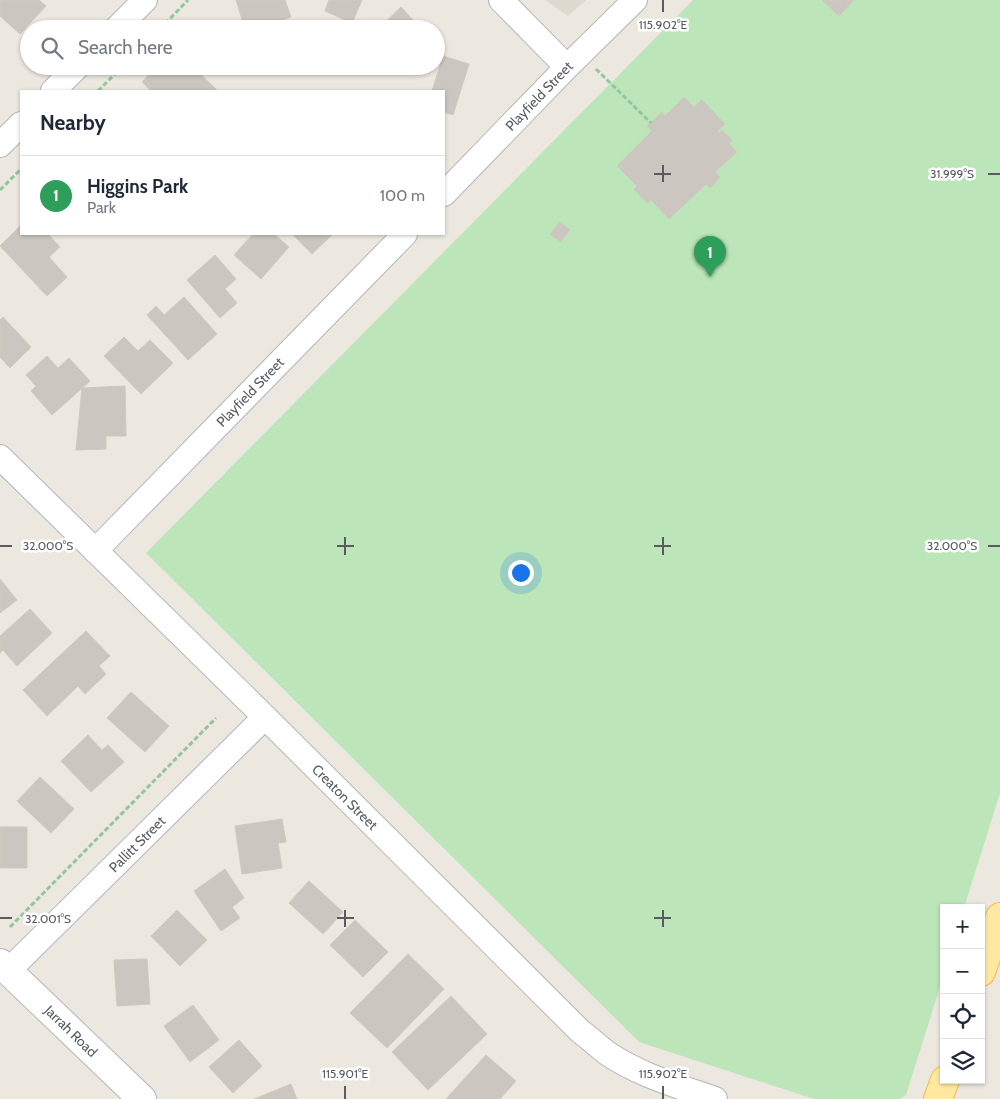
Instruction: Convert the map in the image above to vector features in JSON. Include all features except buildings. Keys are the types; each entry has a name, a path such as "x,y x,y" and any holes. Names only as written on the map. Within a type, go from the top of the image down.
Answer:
{"main road":[{"path":"985,960 1000,917"},
{"path":"938,1099 944,1084"}],"street":[{"path":"125,20 145,0"},
{"path":"501,0 568,67"},
{"name":"Playfield Street","path":"445,193 635,0"},
{"path":"55,90 69,75"},
{"path":"0,145 20,125"},
{"name":"Playfield Street","path":"95,551 404,235"},
{"name":"Creaton Street","path":"0,457 265,717 580,1031 608,1054 634,1068 658,1079 715,1099"},
{"name":"Pallitt Street","path":"4,967 265,717"},
{"name":"Jarrah Road","path":"4,967 142,1099"}],"path":[{"path":"169,20 188,0"},
{"path":"601,62 596,68 651,122"},
{"path":"99,90 114,75"},
{"path":"0,190 20,170"},
{"path":"10,927 216,718"}],"shaded area":[{"path":"545,0 586,0 568,16"}],"green space":[{"path":"693,0 1000,0 1000,793 965,904 940,904 940,987 906,1095 900,1099 814,1099 639,1042 146,553"}],"place":[{"name":"Higgins Park","path":"710,277"}]}
